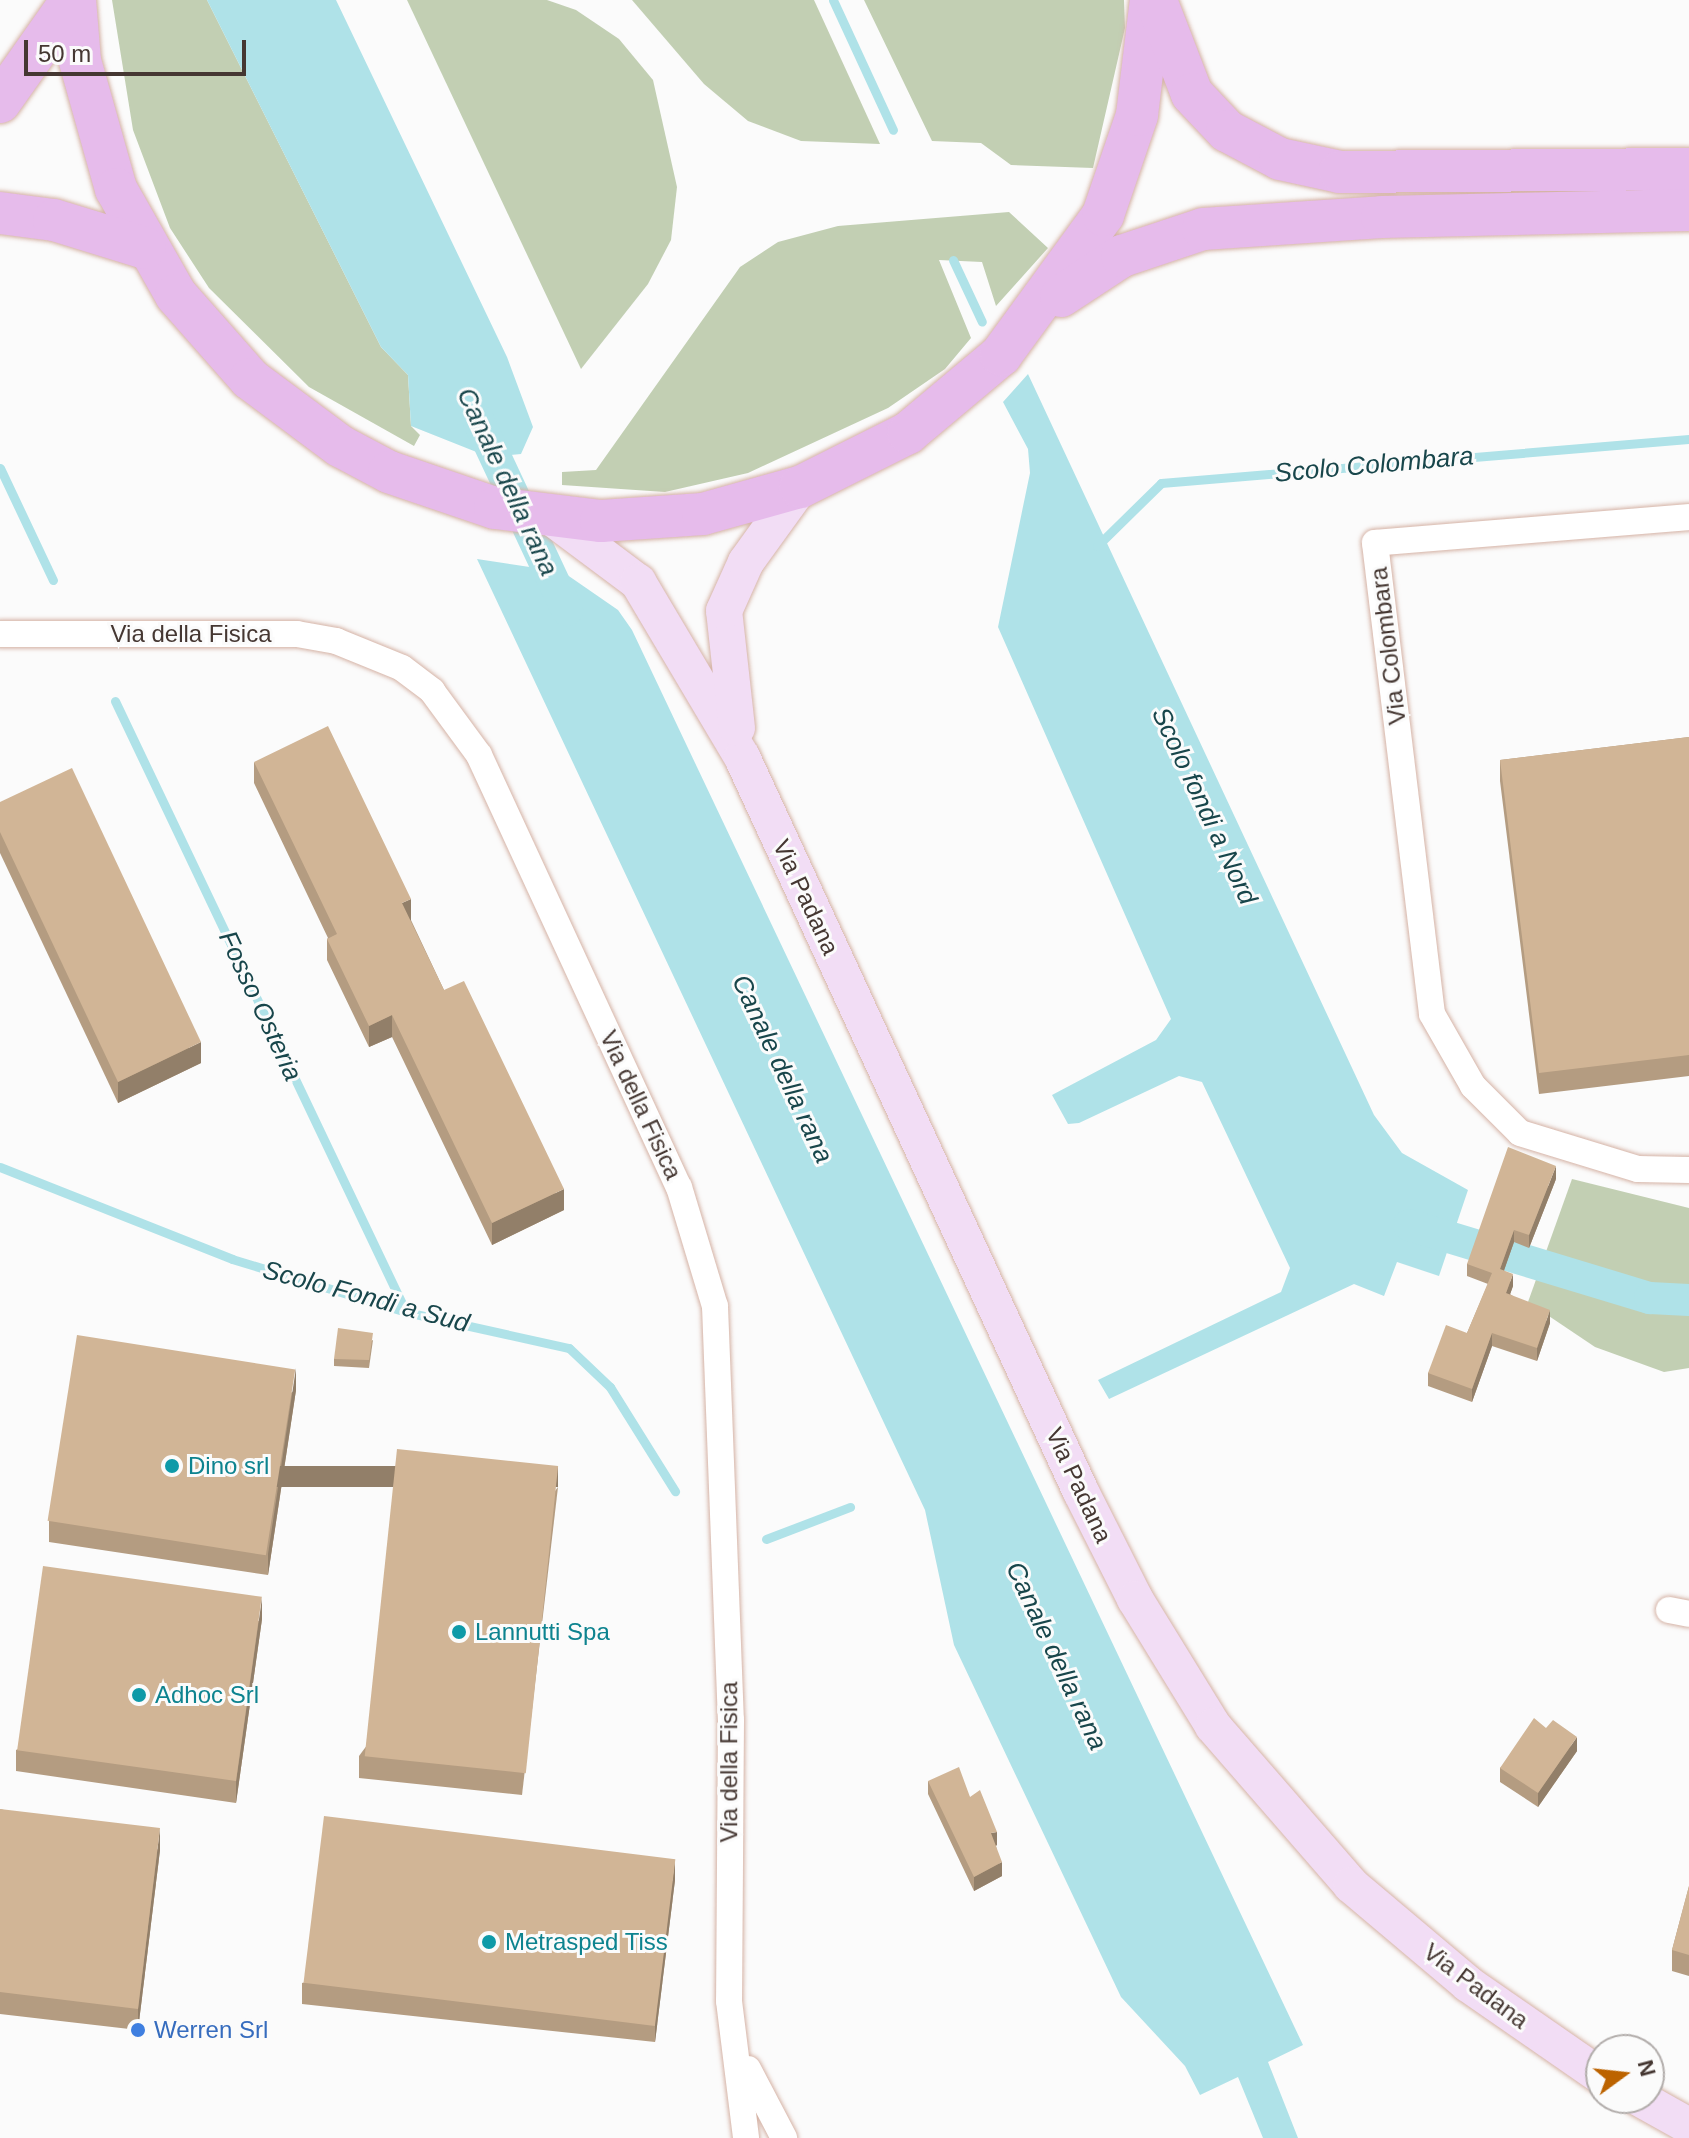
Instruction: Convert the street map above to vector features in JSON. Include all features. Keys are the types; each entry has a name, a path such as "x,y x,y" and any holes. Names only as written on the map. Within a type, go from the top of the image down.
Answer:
{"main road":[{"path":"0,102 74,0"},
{"path":"74,0 95,126 145,248 210,339 261,388 340,446 441,492 551,517 703,514 800,487 908,433 968,386 1040,310 1086,245 1122,168 1146,65 1153,0"},
{"path":"1153,0 1192,94 1227,131 1280,159 1340,172 1689,169"},
{"path":"1040,310 1122,256 1203,229 1282,220 1689,210"},
{"path":"0,213 54,220 145,248"},
{"name":"Via Padana","path":"742,757 724,611 746,562 800,487"},
{"name":"Via Padana","path":"551,517 638,582 742,757 1081,1492 1189,1690 1251,1777 1351,1885 1468,1984 1585,2065"},
{"path":"1665,2113 1689,2126"}],"street":[{"name":"Via Colombara","path":"1689,517 1375,543 1432,1014 1473,1086 1520,1133 1638,1169 1689,1170"},
{"name":"Via della Fisica","path":"0,634 297,634 336,641 402,668 432,691 479,755 679,1187 710,1280 731,1720 729,2001 746,2138"},
{"name":"Via della Fisica","path":"729,2001 759,2098 784,2138"}],"green space":[{"path":"112,0 207,0 381,347 408,375 411,426 420,435 414,446 309,387 209,288 170,228 133,130"},
{"path":"407,0 547,0 576,10 619,39 653,80 677,187 671,240 648,284 581,369"},
{"path":"632,0 814,0 880,144 801,141 748,121 704,84"},
{"path":"864,0 1124,0 1125,28 1093,168 1011,165 981,143 932,141"},
{"path":"1009,212 1048,248 996,306 982,262 939,260 971,338 945,369 888,408 748,473 665,492 562,485 562,472 596,470 740,267 778,242 838,226"},
{"path":"1572,1179 1689,1208 1689,1368 1664,1372 1595,1347 1528,1302"}],"water":[{"path":"207,0 336,0 507,357 533,427 521,454 489,457 411,426 408,375 381,347"},
{"path":"1028,374 1374,1115 1402,1153 1468,1190 1439,1276 1397,1262 1384,1296 1354,1284 1109,1399 1098,1380 1281,1292 1290,1268 1202,1082 1179,1076 1079,1123 1068,1124 1052,1095 1156,1040 1171,1019 998,627 1030,473 1028,449 1003,402"},
{"path":"477,559 563,572 618,610 632,630 1303,2045 1268,2062 1298,2138 1263,2138 1238,2077 1200,2095 1185,2066 1121,1997 954,1645 925,1510"}],"building":[{"path":"328,726 411,899 402,903 444,990 464,981 564,1189 492,1223 392,1015 369,1026 327,939 337,934 254,762"},
{"path":"1689,737 1689,1055 1539,1073 1500,760"},
{"path":"72,768 201,1042 118,1082 0,832 0,802"},
{"path":"1508,1147 1556,1166 1529,1235 1514,1230 1500,1269 1513,1274 1506,1293 1550,1310 1537,1348 1492,1333 1472,1389 1428,1373 1446,1325 1467,1333 1492,1273 1467,1264"},
{"path":"338,1328 373,1333 369,1360 334,1359"},
{"name":"Dino srl","path":"77,1335 295,1370 266,1555 48,1521"},
{"name":"Lannutti Spa","path":"397,1449 558,1466 526,1773 365,1756"},
{"name":"Adhoc Srl","path":"43,1566 262,1597 236,1781 17,1750"},
{"path":"1534,1718 1546,1728 1553,1720 1577,1737 1538,1793 1500,1768"},
{"path":"959,1767 970,1797 980,1790 997,1832 991,1833 1002,1862 974,1877 928,1781"},
{"path":"0,1809 160,1828 138,2009 0,1992"},
{"name":"Metrasped Tiss","path":"324,1816 675,1859 655,2026 304,1983"},
{"path":"1689,1886 1689,1955 1672,1950"}],"waterway":[{"name":"Scolo fondi a Nord","path":"833,0 893,130"},
{"name":"Scolo fondi a Nord","path":"953,260 982,322"},
{"name":"Canale della rana","path":"478,420 567,610"},
{"name":"Scolo Colombara","path":"1097,546 1161,483 1689,439"},
{"name":"Fosso Osteria","path":"0,468 53,580"},
{"name":"Fosso Osteria","path":"115,701 406,1312"},
{"name":"Scolo Fondi a Sud","path":"0,1167 232,1259 406,1312 569,1348 610,1387 675,1491"},
{"path":"1409,1225 1650,1298 1689,1300"},
{"name":"Scolo Fondi a Sud","path":"766,1539 850,1507"}],"place":[{"name":"Dino srl","path":"172,1466"},
{"name":"Lannutti Spa","path":"459,1632"},
{"name":"Adhoc Srl","path":"139,1695"},
{"name":"Metrasped Tiss","path":"489,1942"},
{"name":"Werren Srl","path":"138,2030"}]}
